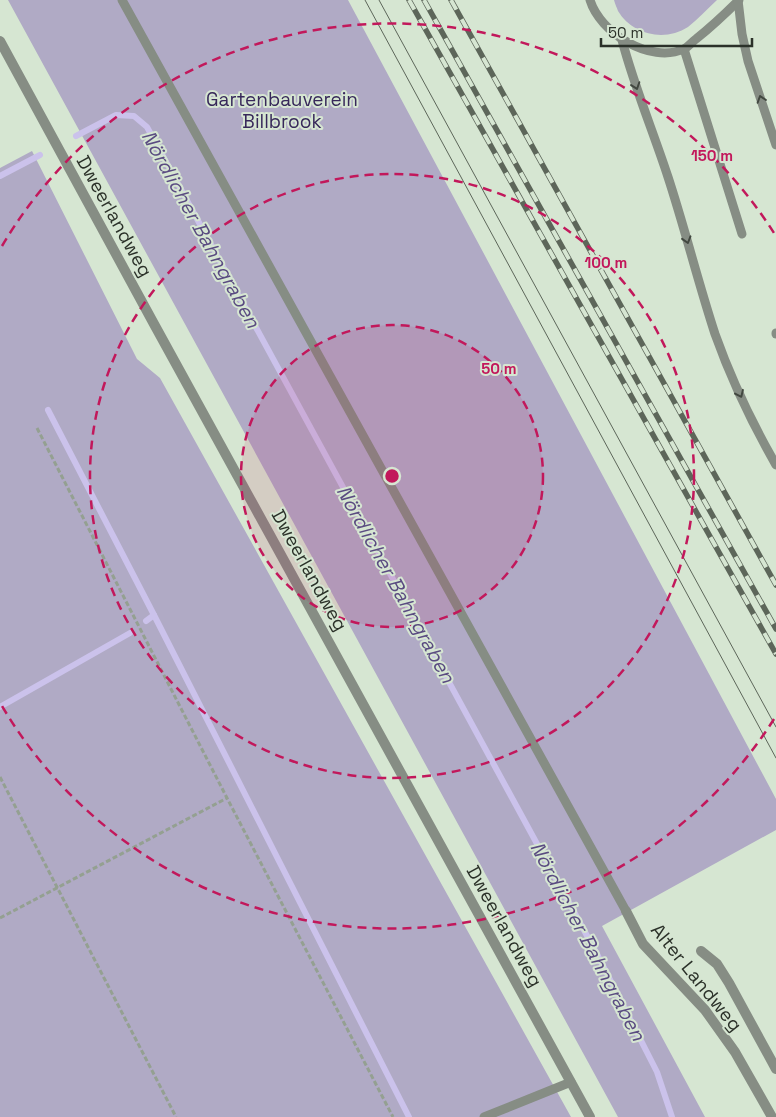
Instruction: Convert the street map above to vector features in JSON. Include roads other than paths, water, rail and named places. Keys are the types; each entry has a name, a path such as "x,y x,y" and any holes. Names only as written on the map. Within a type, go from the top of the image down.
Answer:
{"street":[{"name":"Dweerlandweg","path":"0,40 590,1117"},
{"name":"Alter Landweg","path":"626,911 643,944 705,1010 735,1052 772,1117"},
{"name":"Alter Landweg","path":"701,951 717,964 776,1069"}],"lane":[{"path":"122,0 626,911"},
{"path":"590,0 598,16 610,31 622,40 639,48 669,53 684,49 710,28 738,0"},
{"path":"738,0 742,34 748,61 776,145"},
{"path":"622,40 628,63 668,177 716,334 749,414 776,465"},
{"path":"684,49 742,234"},
{"path":"484,1117 571,1082"}],"waterway":[{"name":"Nördlicher Bahngraben","path":"76,136 116,115 134,116 147,127 598,956 657,1072 672,1117"},
{"name":"Nördlicher Bahngraben","path":"0,176 40,155"},
{"path":"48,410 409,1117"},
{"path":"146,621 154,615"},
{"path":"0,707 130,633"}],"tram line":[{"path":"365,0 776,758"},
{"path":"379,0 776,727"}],"railway":[{"path":"409,0 776,654"},
{"path":"424,0 776,629"},
{"path":"451,0 776,585"}],"park label":[{"name":"Gartenbauverein Billbrook","path":"282,110"}]}
